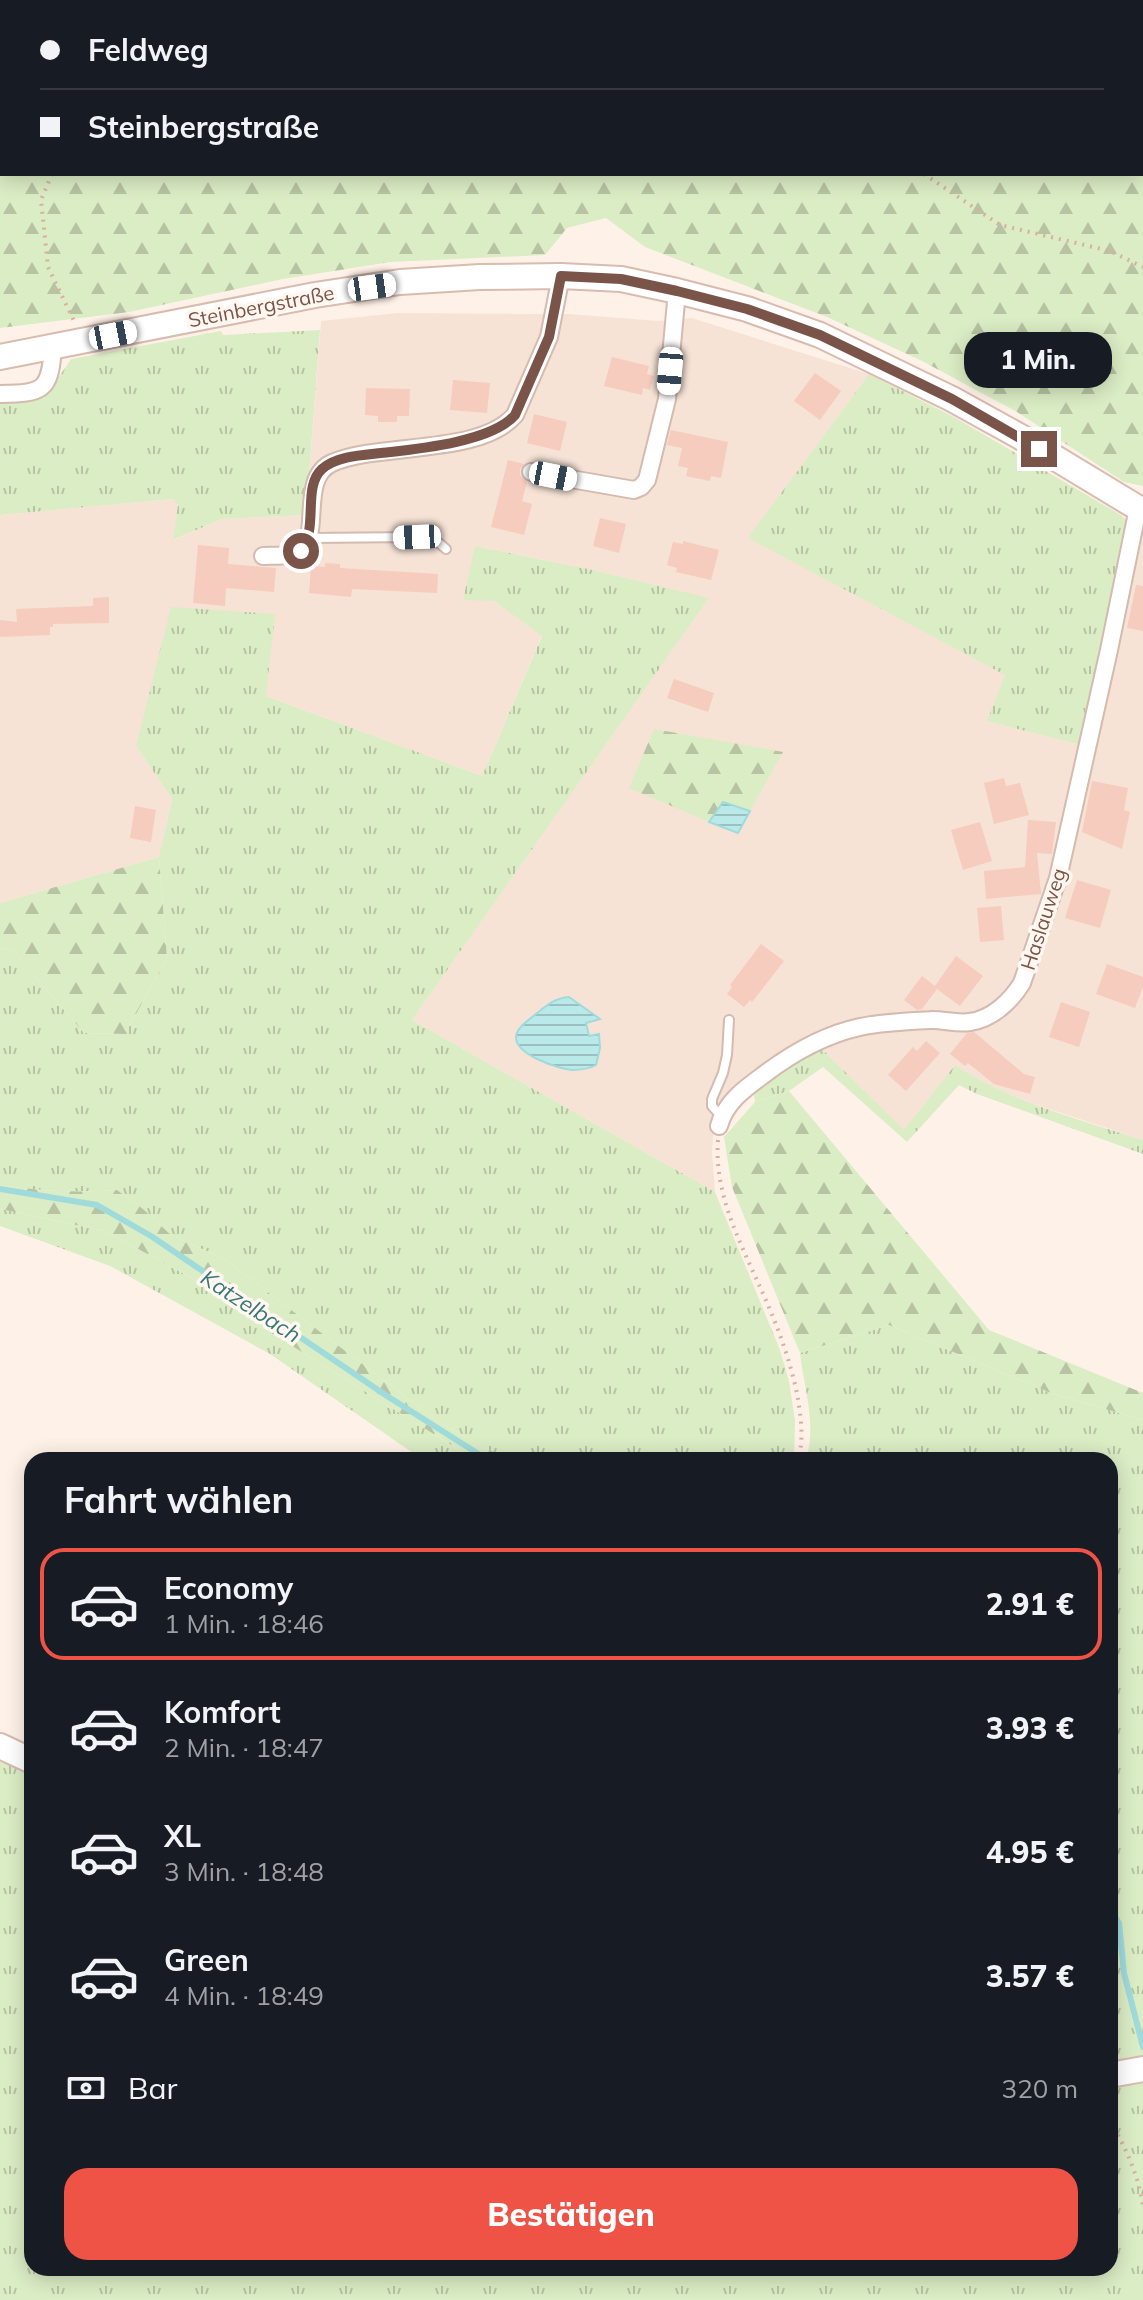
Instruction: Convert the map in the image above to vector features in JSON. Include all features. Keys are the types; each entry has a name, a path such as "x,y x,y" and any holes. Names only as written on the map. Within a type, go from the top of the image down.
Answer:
{"main road":[{"name":"Steinbergstraße","path":"0,357 315,295 400,282 480,277 621,279 747,309 820,335 952,399 1141,510"},
{"path":"0,1746 24,1757"},
{"path":"1118,2074 1143,2069"}],"street":[{"path":"263,556 301,551 308,538 316,477 325,467 356,456 410,450 485,434 508,423 515,415 549,337 561,276"},
{"path":"531,472 634,490 647,480 667,399 677,291"},
{"path":"0,394 35,392 42,387 51,371 53,347"},
{"name":"Haslauweg","path":"720,1121 727,1108 764,1074 826,1037 862,1026 936,1020 970,1022 997,1010 1015,995 1022,983 1058,878 1141,510"}],"lane":[{"path":"308,538 417,537 439,543 446,549"},
{"path":"720,1121 712,1099 727,1055 729,1020"}],"path":[{"path":"51,176 41,200 48,267 84,341"},
{"path":"927,176 1000,225 1110,251 1143,267"},
{"path":"720,1121 717,1149 721,1194 762,1290 795,1380 801,1420 799,1452"},
{"path":"1118,2135 1141,2191 1143,2207"}],"shaded area":[{"path":"397,313 569,314 659,321 692,318 869,374 749,538 1006,675 988,721 1093,748 1143,532 1143,1140 1031,1103 980,1082 955,1065 904,1131 812,1039 714,1119 712,1152 715,1192 412,1020 708,599 584,568 475,546 494,601 542,635 482,776 266,696 136,746 172,799 159,857 0,903 0,515 173,499 178,505 174,540 222,519 306,515 321,321"}],"green space":[{"path":"0,176 1143,176 1143,486 1124,482 1017,412 922,361 827,317 645,247 606,218 567,228 545,255 391,262 283,279 129,312 0,328"},
{"path":"320,330 306,515 222,519 173,540 178,505 173,499 0,515 0,399 43,393 71,359 221,331 223,335"},
{"path":"869,374 954,417 1121,515 1129,523 1081,745 987,721 1005,675 748,538"},
{"path":"475,546 709,598 412,1020 715,1192 780,1350 795,1421 794,1452 493,1452 439,1422 224,1259 171,1235 117,1190 58,1191 0,1185 0,948 13,951 84,1033 125,1034 167,958 159,857 172,799 136,746 171,607 275,614 266,696 482,776 542,636 494,601 463,600"},
{"path":"654,729 783,752 750,811 723,802 709,822 629,788"},
{"path":"159,857 167,958 125,1034 84,1033 13,951 0,948 0,903"},
{"path":"821,1048 904,1130 955,1065 1022,1099 1143,1140 1143,1154 959,1085 907,1142 823,1067 789,1091 755,1102 753,1088"},
{"path":"789,1091 989,1330 1143,1393 1143,1420 1051,1393 889,1325 800,1353 732,1187 724,1137 755,1102"},
{"path":"0,1185 58,1191 117,1190 171,1235 224,1259 439,1422 493,1452 463,1452 247,1318 188,1276 105,1231 0,1209"},
{"path":"0,1209 105,1231 188,1276 247,1318 463,1452 411,1452 270,1354 110,1266 0,1226"},
{"path":"889,1325 1051,1393 1143,1420 1143,2060 1118,2065 1118,1452 808,1452 809,1406 800,1353"},
{"path":"0,1761 24,1772 24,2276 1118,2276 1118,2083 1143,2078 1143,2300 0,2300"}],"water":[{"path":"723,802 750,811 738,833 709,822"},
{"path":"569,997 600,1019 586,1023 589,1036 599,1034 600,1048 596,1065 588,1068 572,1070 548,1064 522,1049 516,1037 524,1024 551,1002"}],"building":[{"path":"612,357 649,366 647,374 654,376 650,390 643,388 642,395 604,386"},
{"path":"815,373 841,391 820,420 794,401"},
{"path":"453,380 490,383 487,413 450,410"},
{"path":"366,388 410,389 409,416 397,416 397,422 378,422 378,416 365,415"},
{"path":"534,414 567,422 560,451 527,443"},
{"path":"671,430 728,442 721,478 711,476 710,481 686,476 688,468 678,466 682,448 667,445"},
{"path":"508,460 524,464 520,475 527,482 522,501 532,504 524,535 491,527"},
{"path":"600,518 626,524 619,553 593,546"},
{"path":"683,541 719,550 711,580 676,572 677,568 667,565 673,542 683,544"},
{"path":"198,545 229,548 228,564 276,568 274,592 226,588 225,606 193,603"},
{"path":"325,563 340,564 340,568 438,574 437,593 352,589 351,597 309,593 311,566 325,567"},
{"path":"1136,585 1143,586 1143,631 1127,628"},
{"path":"109,597 109,623 53,624 50,635 0,637 0,620 17,622 16,609 93,606 93,598"},
{"path":"674,679 714,693 708,712 667,698"},
{"path":"1004,778 1006,786 1020,783 1029,815 994,824 984,783"},
{"path":"1092,781 1128,788 1124,810 1130,812 1122,849 1082,832"},
{"path":"135,806 156,810 151,842 130,838"},
{"path":"1028,820 1056,822 1052,854 1037,853 1041,894 986,899 984,871 1025,867"},
{"path":"980,822 992,861 963,870 951,830"},
{"path":"1077,880 1111,890 1100,928 1065,918"},
{"path":"1001,906 1004,940 980,942 977,908"},
{"path":"761,944 784,961 752,1002 750,1000 744,1007 727,994 732,987 730,985"},
{"path":"956,956 983,976 960,1006 937,989 922,1009 917,1010 904,1000 922,976 935,986"},
{"path":"1107,964 1143,977 1135,1008 1096,994"},
{"path":"1061,1002 1090,1012 1079,1047 1049,1037"},
{"path":"974,1032 1024,1074 1035,1077 1030,1094 994,1084 968,1063 965,1066 950,1054 967,1033"},
{"path":"926,1041 940,1053 906,1091 888,1075 913,1047 917,1051"}],"waterway":[{"name":"Katzelbach","path":"0,1189 97,1205 151,1236 475,1452"},
{"name":"Katzelbach","path":"1118,1921 1124,1973 1143,2047"}],"route":[{"path":"301,551 310,530 316,477 325,467 356,456 410,450 485,434 508,423 515,415 549,337 561,276 621,279 677,291 747,309 820,335 952,399 1039,449"}]}
